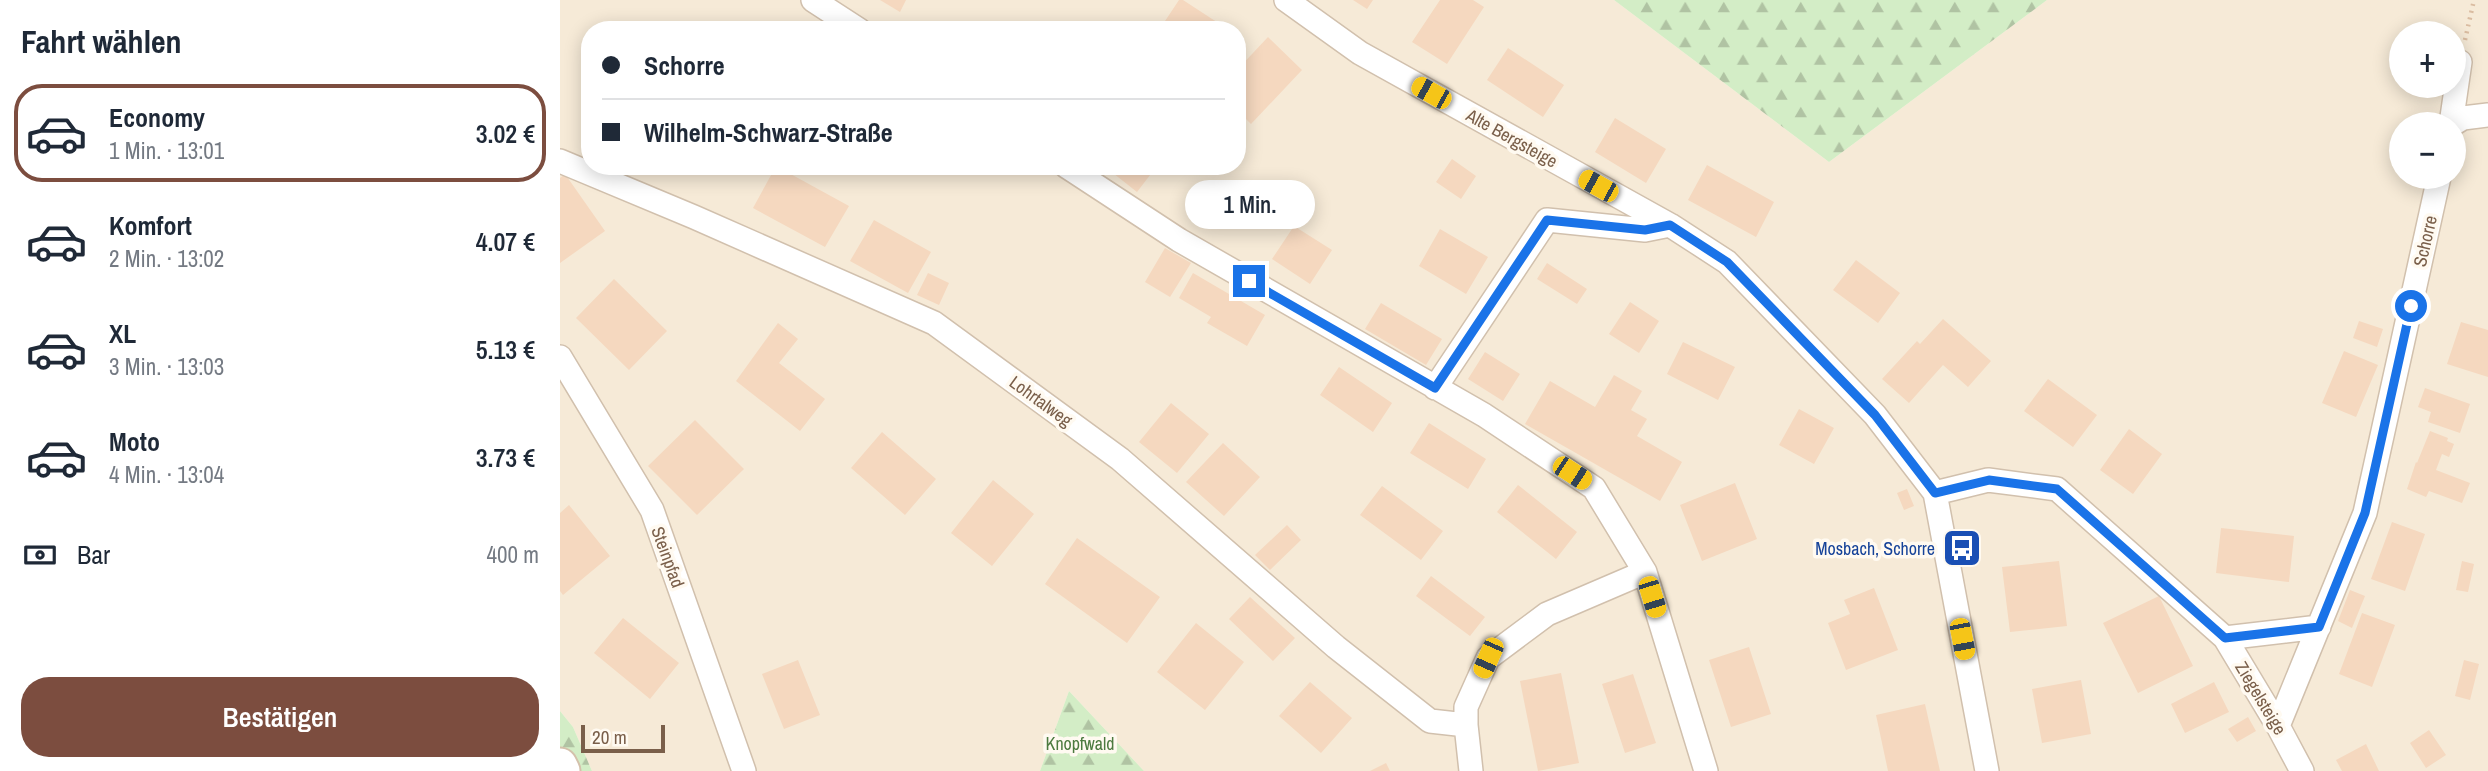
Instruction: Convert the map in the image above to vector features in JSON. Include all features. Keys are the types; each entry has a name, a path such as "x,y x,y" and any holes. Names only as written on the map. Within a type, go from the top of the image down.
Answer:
{"main road":[{"path":"560,765 563,771"}],"street":[{"path":"813,0 845,21"},
{"name":"Alte Bergsteige","path":"1286,0 1360,53 1670,225 1727,262 1875,415 1935,493 1987,771"},
{"path":"2466,118 2488,115"},
{"name":"Lohrtalweg","path":"560,161 581,170"},
{"name":"Lohrtalweg","path":"594,175 934,323 1120,459 1336,646 1430,721 1466,725"},
{"path":"1080,175 1179,240 1484,415 1594,488 1645,572 1706,771"},
{"name":"Schorre","path":"2278,726 2365,513 2436,189"},
{"path":"1435,388 1547,220 1645,230 1670,225"},
{"name":"Steinpfad","path":"560,357 652,510 744,771"},
{"name":"Ziegelsteige","path":"1935,493 1989,480 2057,489 2225,638 2302,771"},
{"path":"1471,771 1466,707 1488,658 1547,614 1645,572"},
{"path":"2225,638 2319,627"}],"path":[{"path":"2466,35 2474,0"}],"shaded area":[{"path":"560,0 1614,0 1829,162 2047,0 2488,0 2488,771 1144,771 1069,691 1040,771 592,771 573,727 560,711"}],"green space":[{"path":"1614,0 2047,0 1829,162"},
{"name":"Knopfwald","path":"1069,691 1144,771 1040,771"},
{"path":"560,711 573,727 592,771 560,771"}],"building":[{"path":"880,0 906,0 900,12"},
{"path":"1179,0 1183,0 1215,21 1165,21"},
{"path":"1353,0 1373,0 1367,9"},
{"path":"1440,0 1473,0 1484,7 1447,64 1412,42"},
{"path":"1268,37 1302,70 1251,124 1246,119 1246,60"},
{"path":"1508,48 1564,85 1543,117 1487,80"},
{"path":"1615,118 1666,149 1646,183 1595,152"},
{"path":"1452,159 1476,176 1461,199 1436,182"},
{"path":"1707,165 1774,202 1756,237 1688,200"},
{"path":"565,174 605,231 560,263 560,178"},
{"path":"771,175 792,175 849,206 825,247 753,208"},
{"path":"1115,175 1150,175 1137,192"},
{"path":"874,220 931,252 908,293 850,261"},
{"path":"1294,226 1332,250 1310,284 1272,259"},
{"path":"1440,229 1488,257 1466,294 1419,266"},
{"path":"1165,248 1191,263 1170,297 1145,282"},
{"path":"1856,260 1900,293 1878,323 1833,290"},
{"path":"1547,263 1587,289 1577,304 1537,279"},
{"path":"928,273 949,283 939,305 917,295"},
{"path":"1193,273 1265,315 1247,346 1207,323 1211,317 1179,298"},
{"path":"614,279 667,331 629,370 576,318"},
{"path":"1630,302 1659,321 1639,353 1609,334"},
{"path":"1381,303 1442,339 1426,365 1365,329"},
{"path":"1943,319 1991,361 1968,387 1943,365 1909,403 1882,379 1917,341 1920,344"},
{"path":"2359,321 2383,329 2377,347 2353,338"},
{"path":"2461,322 2488,330 2488,377 2447,364"},
{"path":"778,323 798,339 779,363 825,399 800,431 736,381"},
{"path":"1683,342 1735,367 1718,400 1667,374"},
{"path":"2344,351 2378,365 2356,417 2322,403"},
{"path":"1485,352 1520,374 1503,401 1468,379"},
{"path":"1339,367 1392,403 1373,432 1320,395"},
{"path":"1614,375 1642,391 1631,410 1647,419 1637,436 1682,462 1660,501 1525,424 1550,381 1595,407"},
{"path":"2048,379 2097,415 2073,447 2024,411"},
{"path":"2425,388 2470,404 2460,433 2428,422 2431,412 2418,407"},
{"path":"1171,403 1209,434 1177,473 1139,442"},
{"path":"1799,409 1834,428 1814,464 1779,445"},
{"path":"695,420 744,469 697,515 648,466"},
{"path":"1429,423 1486,459 1468,489 1410,453"},
{"path":"2129,429 2162,454 2133,494 2100,470"},
{"path":"2430,431 2448,438 2447,441 2454,444 2449,457 2442,454 2436,470 2470,483 2462,503 2429,491 2426,497 2407,489"},
{"path":"882,432 936,479 905,515 851,468"},
{"path":"1223,443 1260,477 1224,516 1186,482"},
{"path":"993,480 1034,514 992,566 951,533"},
{"path":"1735,483 1757,539 1702,561 1680,505"},
{"path":"1518,485 1577,532 1556,559 1497,512"},
{"path":"1382,486 1443,531 1421,560 1360,515"},
{"path":"1907,489 1914,506 1904,510 1897,493"},
{"path":"569,505 610,556 563,595 560,591 560,513"},
{"path":"2392,522 2425,534 2405,591 2371,579"},
{"path":"1287,525 1301,540 1270,570 1255,555"},
{"path":"2221,528 2294,536 2289,582 2216,573"},
{"path":"1077,538 1160,597 1127,643 1045,584"},
{"path":"2059,561 2067,626 2010,632 2002,567"},
{"path":"2462,561 2474,564 2468,592 2456,590"},
{"path":"1431,576 1485,617 1470,636 1416,596"},
{"path":"1874,588 1898,650 1846,670 1828,623 1850,614 1844,600"},
{"path":"2350,590 2365,596 2352,628 2338,621"},
{"path":"2159,596 2193,666 2138,693 2103,623"},
{"path":"1250,597 1295,638 1273,661 1229,619"},
{"path":"2362,613 2395,625 2372,687 2339,674"},
{"path":"623,618 679,663 650,699 594,653"},
{"path":"1196,623 1244,662 1205,710 1157,672"},
{"path":"1749,647 1771,714 1731,727 1709,660"},
{"path":"798,660 820,715 784,729 762,674"},
{"path":"2464,660 2479,664 2470,700 2455,696"},
{"path":"1561,673 1579,763 1538,771 1520,681"},
{"path":"1633,674 1656,743 1625,753 1602,684"},
{"path":"2081,680 2091,734 2042,743 2032,689"},
{"path":"1310,682 1352,718 1321,753 1279,716"},
{"path":"2214,682 2229,712 2185,733 2171,704"},
{"path":"1925,704 1940,771 1888,771 1876,715"},
{"path":"2248,717 2256,731 2237,742 2228,729"},
{"path":"2429,730 2446,755 2426,768 2410,743"},
{"path":"2366,744 2379,771 2342,771 2336,760"},
{"path":"1386,763 1390,771 1370,771"}],"place":[{"name":"Mosbach, Schorre","path":"1962,548"}],"route":[{"path":"1249,281 1435,388 1547,220 1645,230 1670,225 1727,262 1875,415 1935,493 1989,480 2057,489 2225,638 2319,627 2365,513 2411,306"}]}
